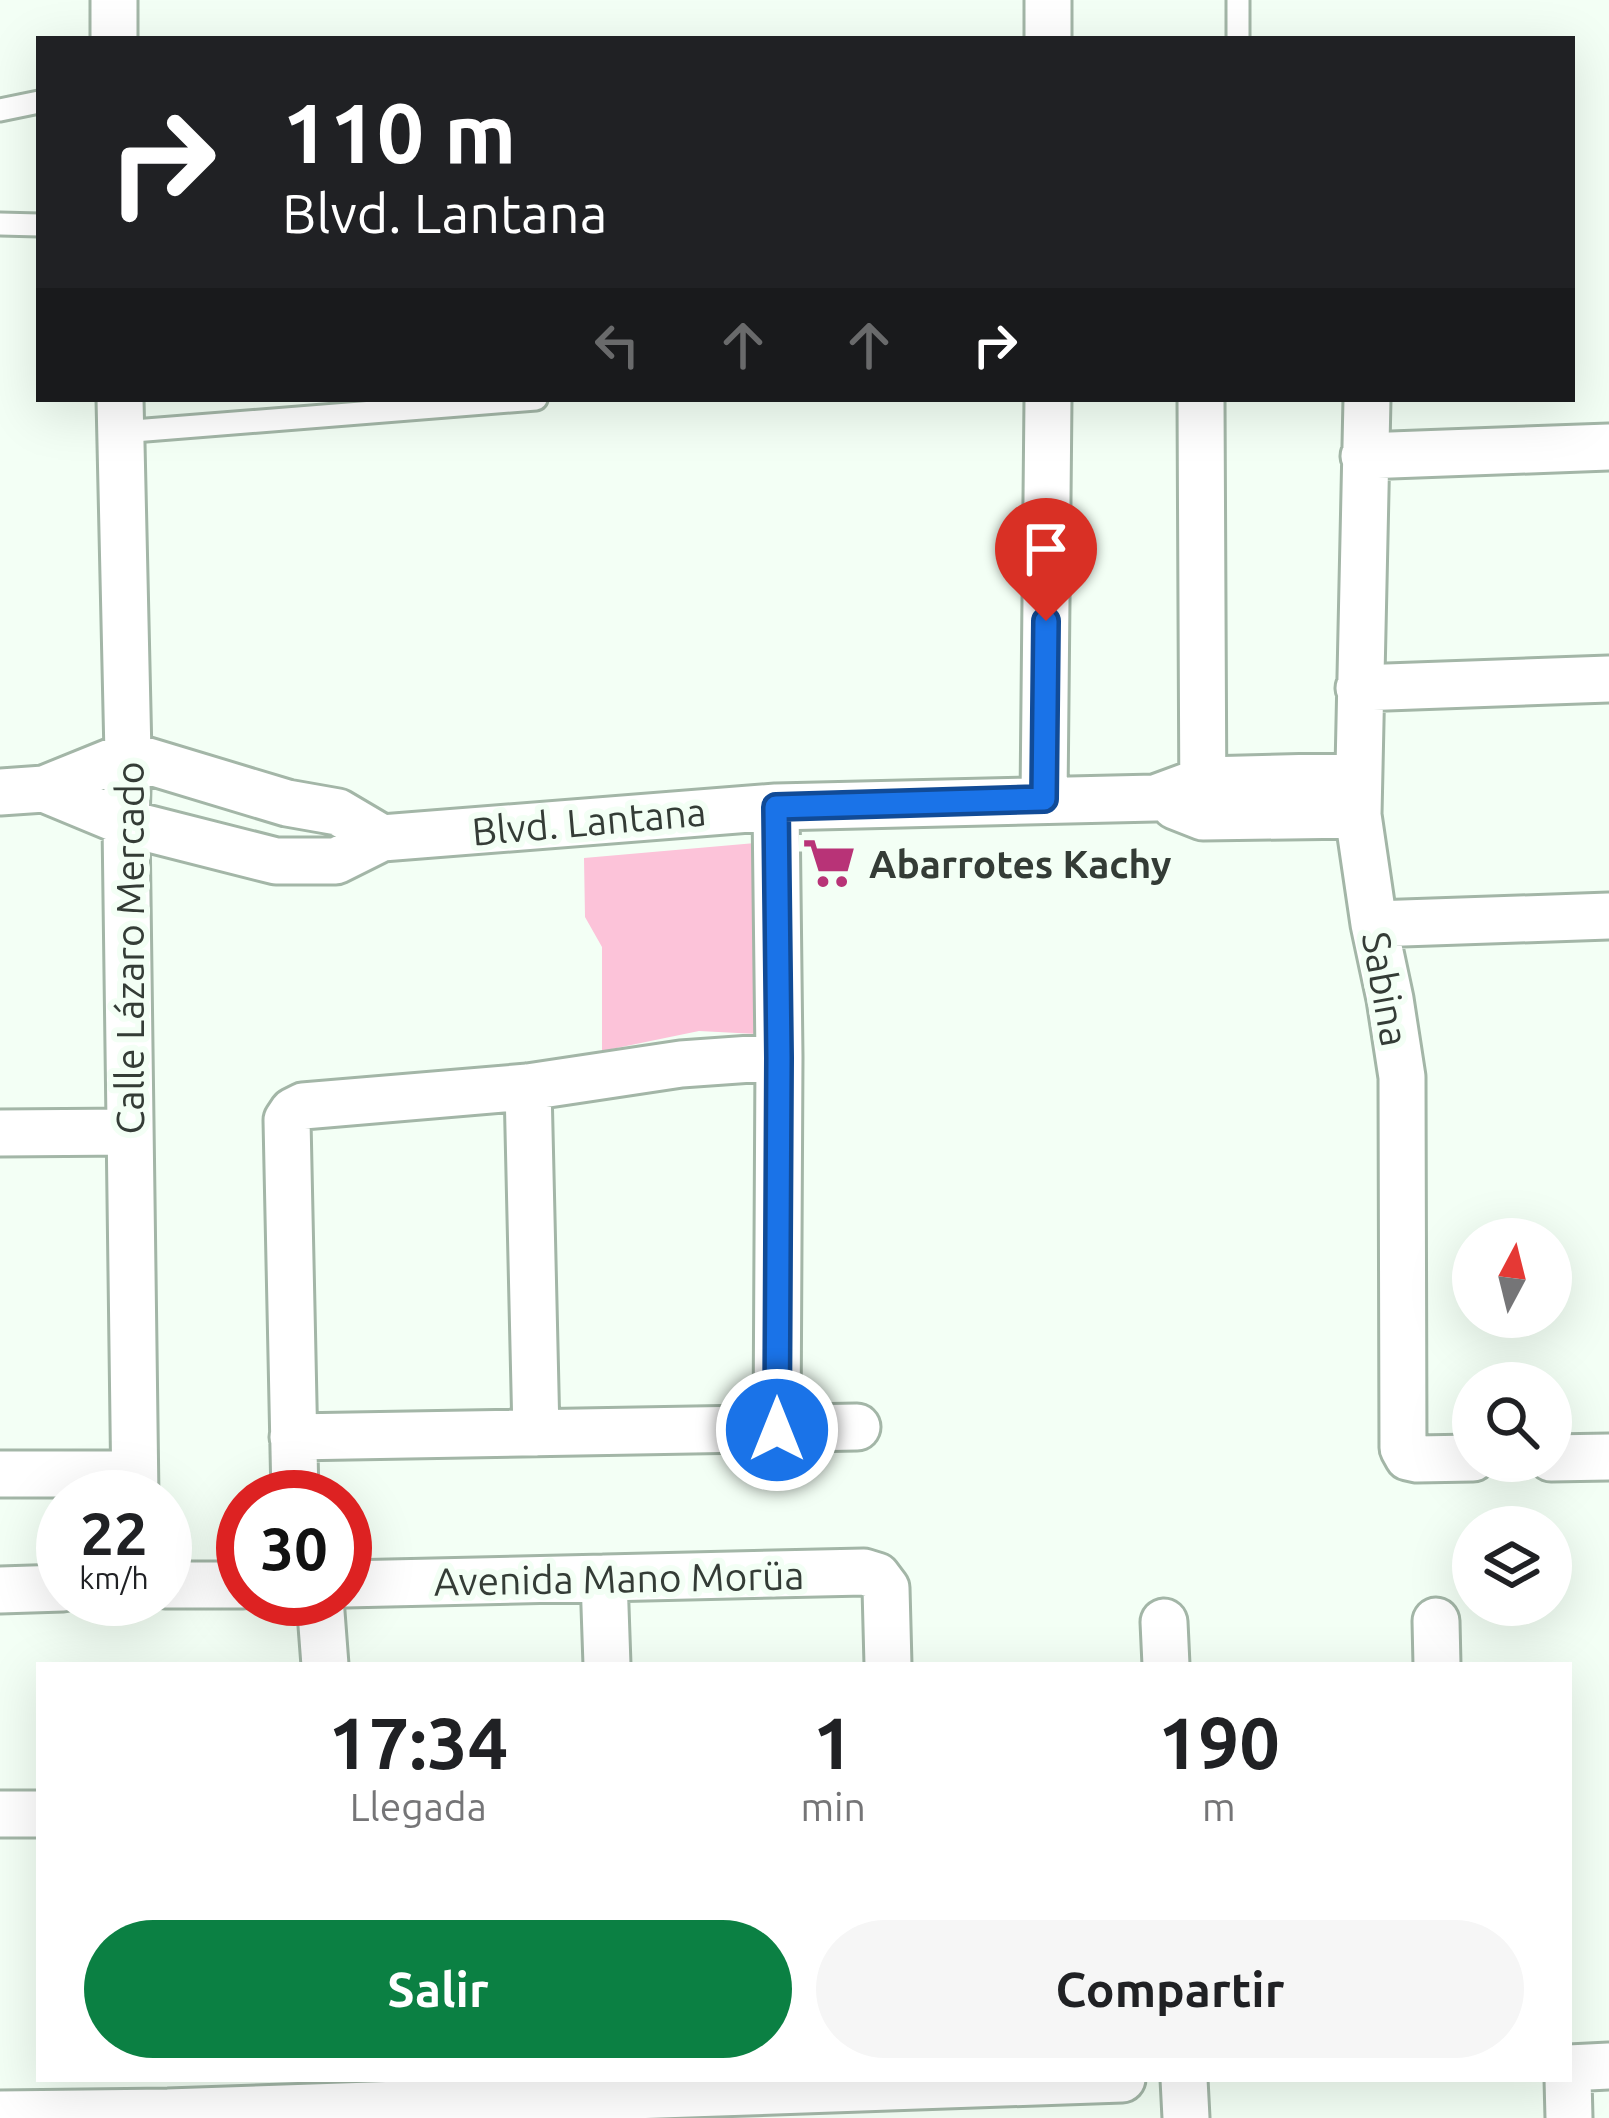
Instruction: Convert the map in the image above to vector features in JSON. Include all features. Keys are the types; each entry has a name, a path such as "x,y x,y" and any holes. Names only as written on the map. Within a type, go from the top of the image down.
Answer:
{"street":[{"path":"114,0 114,36"},
{"path":"1048,0 1048,36"},
{"path":"1044,799 1048,402"},
{"path":"1202,402 1204,799"},
{"name":"Sabina","path":"1367,402 1358,795 1374,924 1402,1077 1403,1448 1418,1459 1452,1458"},
{"name":"Calle Lázaro Mercado","path":"121,415 135,1470"},
{"path":"1364,456 1609,447"},
{"path":"1359,688 1609,679"},
{"path":"22,790 128,755 286,803 338,812 382,838"},
{"path":"22,790 189,841 276,861 336,861 382,838"},
{"name":"Blvd. Lantana","path":"382,838 776,807 1358,795"},
{"path":"776,807 777,1430"},
{"path":"1374,924 1609,916"},
{"path":"294,1470 286,1120 293,1111 303,1106 528,1087 681,1064 779,1058"},
{"path":"528,1087 536,1432"},
{"path":"0,1133 130,1132"},
{"path":"293,1437 857,1427"},
{"path":"1572,1458 1609,1457"},
{"path":"0,1474 36,1477"},
{"name":"Avenida Mano Morüa","path":"372,1583 864,1572 877,1576 886,1588 888,1662"},
{"path":"604,1579 607,1662"},
{"path":"0,1590 36,1589"},
{"path":"322,1626 325,1662"},
{"path":"0,1814 36,1814"},
{"path":"1572,2068 1609,2066"},
{"path":"0,2114 168,2112 352,2092 988,2082"},
{"path":"1184,2082 1186,2118"},
{"path":"1568,2082 1569,2118"}],"lane":[{"path":"1238,0 1238,36"},
{"path":"0,110 36,103"},
{"path":"0,224 36,225"},
{"path":"121,415 458,402"}],"shaded area":[{"path":"766,842 757,1034 699,1031 602,1051 602,947 585,917 584,858"}],"place":[{"name":"Abarrotes Kachy","path":"829,863"}],"route":[{"path":"777,1430 776,807 1044,799 1046,621"}]}
